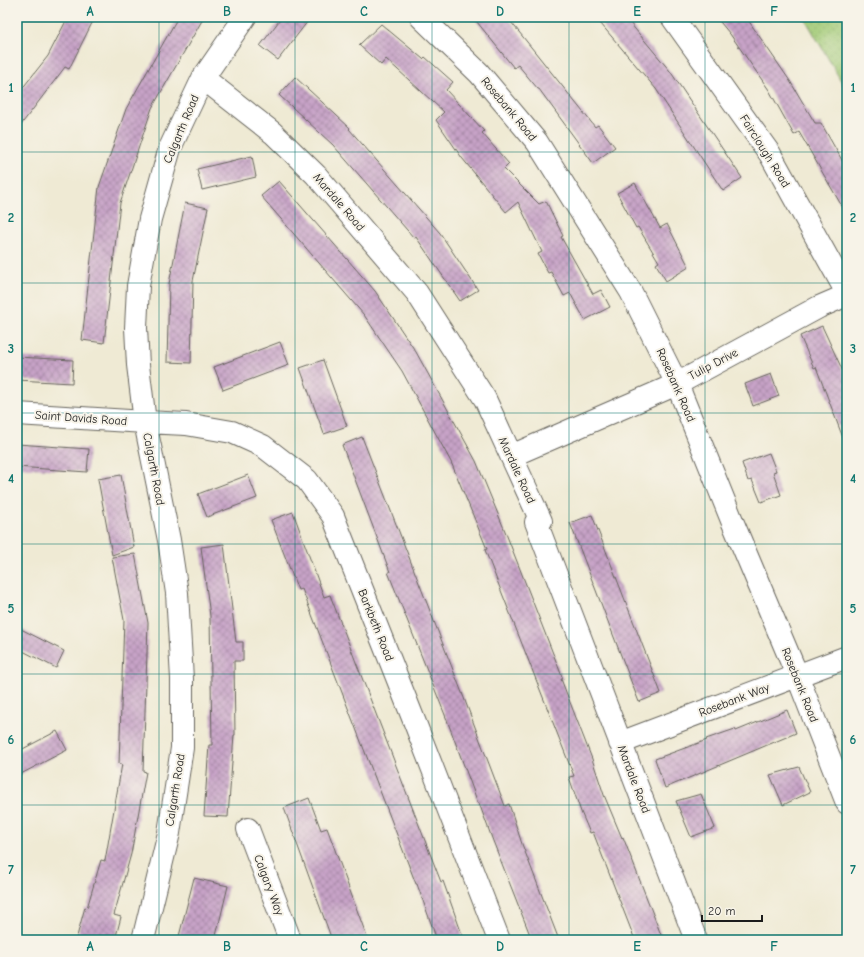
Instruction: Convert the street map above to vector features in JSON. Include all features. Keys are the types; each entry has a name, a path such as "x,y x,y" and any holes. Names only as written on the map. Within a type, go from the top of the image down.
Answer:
{"street":[{"name":"Calgarth Road","path":"143,940 168,833 182,748 182,680 176,593 169,540 145,422 138,365 136,328 138,286 150,219 170,148 203,78 245,17"},
{"name":"Rosebank Road","path":"421,17 478,73 537,142 631,292 677,384 797,675 847,803"},
{"name":"Fairclough Road","path":"672,17 770,154 847,294"},
{"name":"Mardale Road","path":"203,78 273,133 316,175 417,293 485,399 541,521 536,522 696,940"},
{"name":"Tulip Drive","path":"511,456 677,384 819,307 847,294"},
{"name":"Saint Davids Road","path":"17,414 145,422"},
{"name":"Barkbeth Road","path":"145,422 186,424 232,432 263,446 308,480 333,516 421,737 499,940"},
{"name":"Rosebank Way","path":"620,743 847,657"},
{"name":"Calgary Way","path":"248,829 289,940"}],"green space":[{"path":"804,17 847,17 847,91"}],"building":[{"path":"68,17 95,17 69,69 65,67 17,130 17,95 48,56"},
{"path":"178,17 204,17 152,108 120,203 104,343 82,340 99,187 126,109"},
{"path":"282,17 311,17 278,60 260,46"},
{"path":"473,17 507,17 595,127 598,125 615,147 593,163 539,89 518,65 514,68"},
{"path":"595,17 625,17 670,71 742,178 723,191 656,89"},
{"path":"716,17 746,17 790,81 815,123 821,123 847,169 847,215 799,132 794,135 769,90 730,34"},
{"path":"381,24 423,59 425,57 453,82 446,90 484,131 482,133 509,164 504,169 539,204 546,201 563,236 561,237 593,294 601,290 610,307 585,320 570,293 564,296 551,272 548,273 538,254 542,252 518,202 506,212 462,158 436,120 444,112 386,59 381,65 359,45"},
{"path":"295,77 350,128 349,129 440,233 478,290 460,301 416,237 414,238 333,145 279,95"},
{"path":"252,156 256,177 202,190 197,169"},
{"path":"279,181 375,291 416,352 476,461 563,679 561,679 592,759 604,795 622,838 623,837 663,940 635,940 593,832 590,833 581,812 569,777 574,776 485,550 487,549 451,462 402,371 364,315 261,196"},
{"path":"635,183 660,228 667,224 689,267 666,281 656,264 659,262 638,227 636,228 617,193"},
{"path":"185,203 208,208 193,281 191,363 167,362 169,284"},
{"path":"822,326 847,380 847,443 845,443 816,367 814,368 800,336"},
{"path":"280,342 289,365 223,390 214,367"},
{"path":"17,357 73,360 72,383 17,380"},
{"path":"323,360 347,426 324,434 300,368"},
{"path":"771,374 779,396 753,406 745,384"},
{"path":"362,437 505,806 509,804 522,844 559,940 532,940 478,803 447,720 388,572 390,572 342,445"},
{"path":"17,444 89,449 87,472 17,467"},
{"path":"769,453 776,471 773,472 781,495 761,502 752,480 748,481 742,463"},
{"path":"121,475 134,547 112,555 98,479"},
{"path":"248,475 257,498 207,517 198,494"},
{"path":"293,512 324,597 330,595 441,882 443,881 464,940 437,940 417,884 302,589 298,590 271,520"},
{"path":"592,515 661,693 639,702 570,523"},
{"path":"224,544 236,642 243,642 243,661 234,661 235,735 228,817 204,816 209,745 212,745 210,616 201,547"},
{"path":"135,554 148,623 143,771 146,772 131,854 114,915 121,917 115,940 76,940 85,907 87,908 101,860 105,861 122,764 119,764 124,620 112,557"},
{"path":"17,627 64,651 56,668 17,648"},
{"path":"787,710 796,733 665,788 655,759 707,740 706,739 735,729 736,731"},
{"path":"57,731 67,750 17,776 17,752"},
{"path":"799,767 810,792 783,805 770,775"},
{"path":"701,794 715,828 691,837 676,801"},
{"path":"309,798 321,830 327,828 368,940 332,940 284,808"},
{"path":"194,878 228,886 215,940 178,940"}]}
